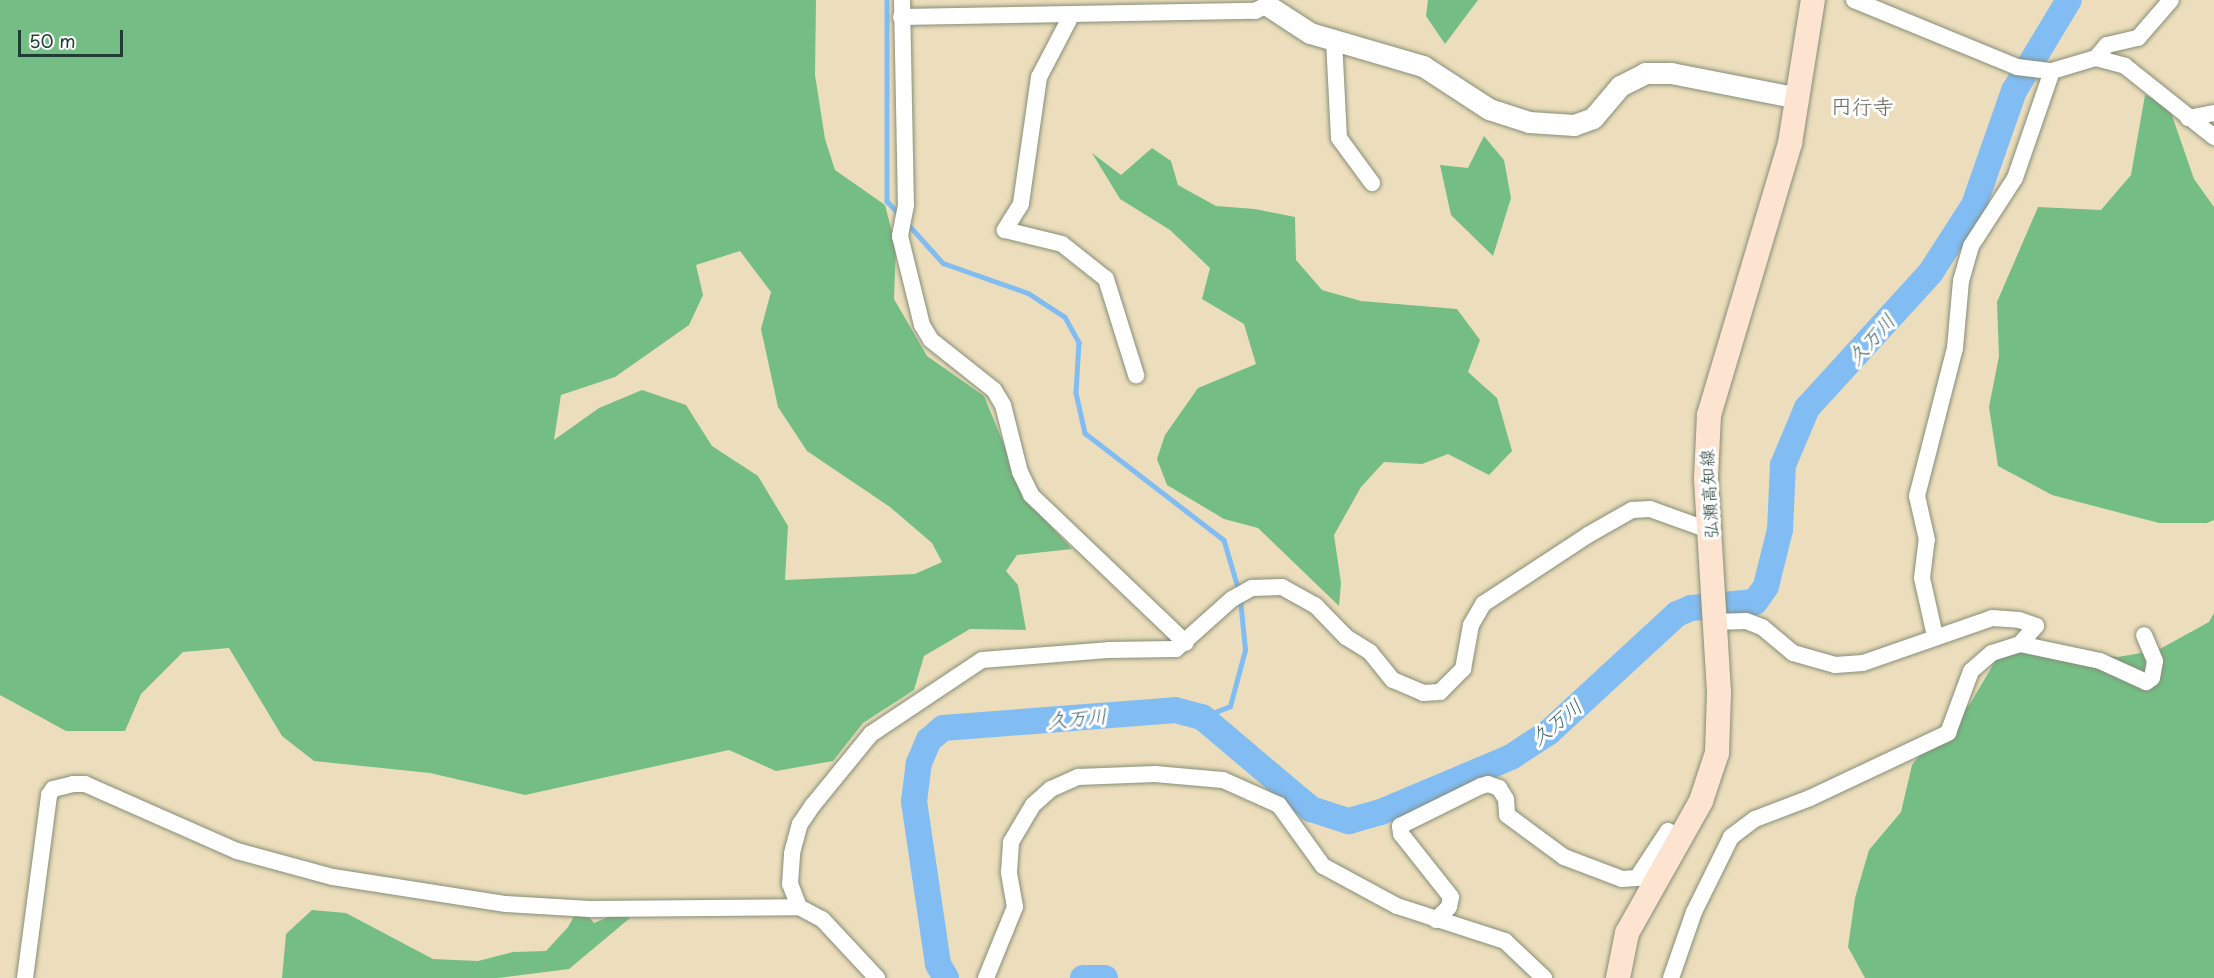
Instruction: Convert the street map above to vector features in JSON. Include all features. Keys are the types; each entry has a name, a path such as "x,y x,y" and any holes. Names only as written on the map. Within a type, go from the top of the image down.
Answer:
{"main road":[{"name":"弘瀬高知線","path":"1618,978 1627,933 1706,791 1717,753 1715,620 1706,440 1714,386 1768,218 1798,98 1813,0"}],"street":[{"path":"1854,0 2017,67 2052,71 2096,58 2125,66 2214,137"},
{"path":"2096,58 2107,45 2138,38 2170,0"},
{"path":"1186,643 1031,495 1020,472 1003,405 994,390 931,340 921,325 908,278 901,229 906,205 902,8 1072,14 1256,11 1266,2 1310,33 1423,66 1489,109 1529,122 1574,125 1593,118 1620,86 1645,73 1671,73 1798,98"},
{"path":"1072,14 1039,77 1021,204 1005,230 1062,244 1106,279 1136,375"},
{"path":"1334,40 1339,138 1371,183"},
{"path":"1935,636 1922,578 1927,540 1917,496 1955,348 1960,281 1971,246 2014,178 2052,71"},
{"path":"2188,118 2214,113"},
{"path":"799,907 790,884 792,853 800,824 871,734 921,698 982,660 1108,650 1176,650 1232,599 1252,588 1282,587 1315,605 1346,637 1370,652 1393,680 1423,693 1440,692 1463,669 1471,625 1483,604 1588,535 1632,510 1650,509 1711,531"},
{"path":"1715,620 1746,621 1762,627 1793,653 1835,665 1863,663 1992,618 2036,626 2020,644"},
{"path":"1671,978 1694,912 1731,837 1755,819 1810,798 1948,733 1971,672 1992,652 2020,644 2100,661 2146,682 2152,678 2155,661 2144,635"},
{"path":"986,978 1015,907 1009,872 1011,842 1033,805 1051,789 1078,777 1155,774 1223,780 1279,805 1323,866 1397,906 1436,920 1479,930 1505,941 1544,978"},
{"path":"25,978 49,795 53,789 73,784 85,784 237,851 356,881 507,904 590,909 799,907 822,919 877,978"},
{"path":"1436,920 1449,908 1451,897 1401,834 1400,826 1481,786 1488,784 1499,789 1506,799 1507,815 1564,857 1622,879 1637,878 1668,831 1679,837"}],"green space":[{"path":"0,0 816,0 815,75 825,139 835,170 885,205 896,247 894,299 927,356 984,396 1027,501 1072,549 1017,555 1006,571 1018,585 1026,630 970,629 924,656 914,690 863,723 833,761 776,771 729,750 525,795 430,773 314,761 282,736 229,648 183,652 141,694 125,731 66,731 0,695","holes":["740,251 771,292 761,329 778,407 807,451 890,507 932,543 942,562 915,574 785,580 788,526 758,476 712,446 686,405 642,390 599,408 554,440 561,395 615,377 689,325 703,295 696,265"]},
{"path":"1428,0 1478,0 1445,44 1426,16"},
{"path":"2145,95 2168,104 2194,179 2214,207 2214,520 2207,523 2159,523 2052,495 1998,466 1989,407 1999,356 1997,302 2038,207 2101,210 2131,175"},
{"path":"1484,136 1504,160 1511,198 1493,256 1451,215 1440,165 1468,168"},
{"path":"1152,148 1171,161 1178,185 1216,206 1255,209 1295,217 1296,260 1322,290 1361,301 1457,309 1480,340 1468,372 1497,398 1512,451 1489,475 1448,454 1422,464 1384,462 1361,487 1334,535 1341,583 1339,606 1258,528 1224,519 1167,485 1157,459 1165,435 1198,388 1256,364 1244,324 1202,299 1210,268 1170,230 1120,199 1092,153 1121,175"},
{"path":"2214,613 2214,978 1865,978 1848,947 1855,898 1869,850 1901,812 1912,765 1935,736 1970,704 1997,658 2038,648 2118,657 2158,650 2209,622"},
{"path":"580,906 594,923 618,913 630,918 569,969 497,978 282,978 286,934 312,910 346,913 433,959 478,961 513,952 546,951 568,927"}],"waterway":[{"path":"887,0 887,201 899,214"},
{"name":"久万川","path":"946,978 938,964 914,802 919,763 929,740 943,728 1175,710 1202,717 1311,809 1349,821 1381,812 1511,757 1549,732 1677,614 1691,608 1755,602 1766,586 1780,530 1783,465 1807,408 1931,272 1974,205 2014,91 2069,0"},
{"path":"907,223 943,263 1028,293 1065,317 1079,342 1076,393 1085,433 1224,540 1239,591"},
{"path":"1202,717 1230,706 1245,650 1240,599"},
{"name":"久万川","path":"1083,978 1105,978"}],"district":[{"name":"円行寺","path":"1862,105"}]}
